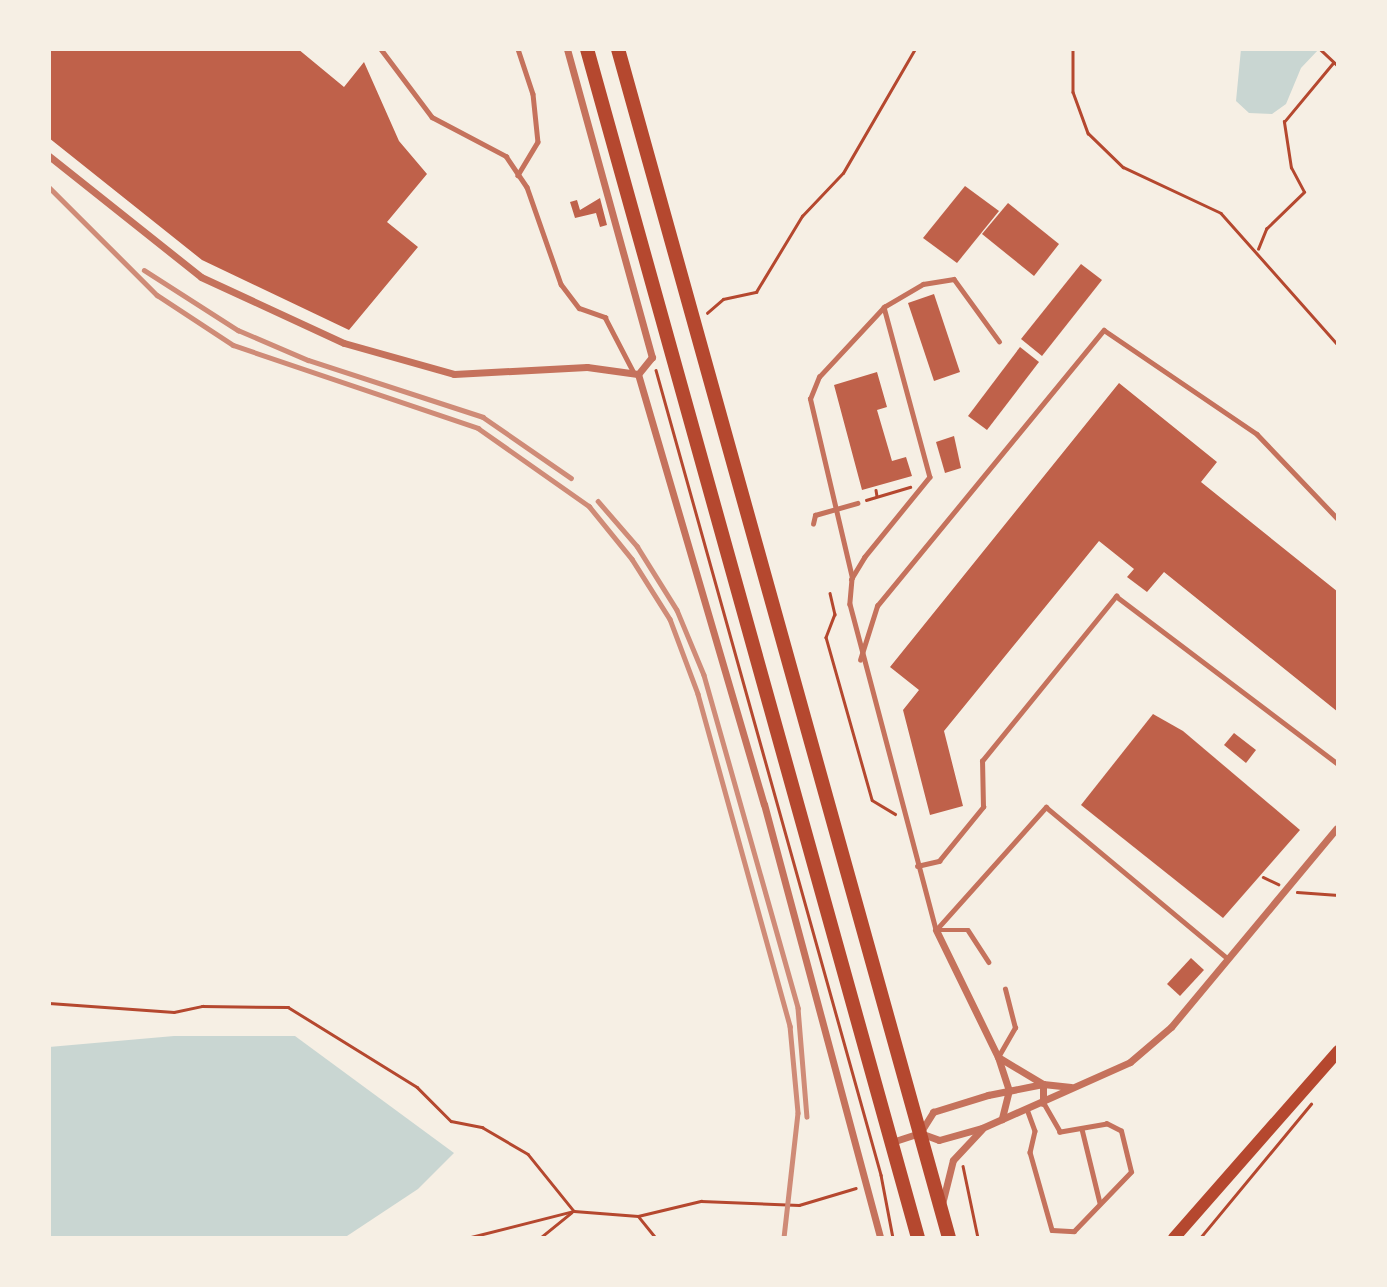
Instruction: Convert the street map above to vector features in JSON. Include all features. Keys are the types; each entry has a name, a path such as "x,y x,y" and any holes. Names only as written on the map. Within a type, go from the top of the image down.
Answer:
{"main road":[{"path":"587,49 918,1238"},
{"path":"618,49 949,1238"},
{"path":"1174,1238 1338,1051"}],"street":[{"path":"49,156 201,277 344,343 454,374 636,372 652,357 567,49"},
{"path":"636,372 869,1186 880,1238"},
{"path":"891,1142 920,1133 939,1140 982,1128 1043,1104 1071,1087 1130,1062 1229,960 1337,828"},
{"path":"936,930 998,1057 1009,1090 1002,1119"},
{"path":"998,1057 1043,1084"},
{"path":"920,1133 933,1112 1009,1090 1043,1084 1071,1087"},
{"path":"1043,1084 1043,1104"},
{"path":"941,1209 953,1160 982,1128"}],"lane":[{"path":"381,49 432,117 506,156 519,174 561,284 579,308 605,317 636,372"},
{"path":"518,49 533,94 538,142 519,174"},
{"path":"936,930 860,660 852,579 839,508 810,398 819,376 884,307 923,284 954,279 999,341"},
{"path":"852,579 926,482 884,307"},
{"path":"860,660 877,606 1104,330 1257,435 1338,519"},
{"path":"813,524 815,515 857,503"},
{"path":"917,866 939,861 983,807 982,761 1116,596 1338,764"},
{"path":"936,930 1046,807 1229,960"},
{"path":"936,930 968,930 989,962"},
{"path":"998,1057 1015,1028 1005,989"},
{"path":"1027,1109 1035,1131 1030,1152 1052,1230 1074,1231 1131,1172 1121,1131 1107,1124 1082,1129 1053,1128 1043,1104"},
{"path":"1082,1129 1100,1203"}],"path":[{"path":"691,317 716,310 723,299 755,292 802,216 843,173 915,49"},
{"path":"1073,49 1073,92 1088,133 1123,167 1221,213 1258,249 1338,345"},
{"path":"1320,50 1338,66"},
{"path":"1258,249 1266,229 1304,192 1290,168 1284,122 1334,64"},
{"path":"652,357 881,1175 893,1238"},
{"path":"857,503 926,482"},
{"path":"876,489 877,496"},
{"path":"830,593 835,614 827,637 872,800 904,819"},
{"path":"1289,889 1314,897 1338,895"},
{"path":"49,1003 174,1012 202,1006 288,1007 417,1087 451,1121 482,1126 528,1154 574,1211"},
{"path":"1200,1238 1320,1094"},
{"path":"961,1162 978,1238"},
{"path":"467,1238 574,1211 638,1216 701,1201 803,1205 814,1196 869,1186"},
{"path":"540,1238 574,1211"},
{"path":"638,1216 656,1238"}],"shaded area":[{"path":"1241,49 1319,49 1301,68 1286,104 1272,114 1249,113 1236,101"},
{"path":"174,1036 295,1036 454,1153 418,1189 344,1238 49,1238 49,1047"}],"building":[{"path":"49,49 298,49 344,87 364,62 399,141 427,174 387,222 418,247 349,330 202,260 49,138"},
{"path":"965,186 999,211 957,263 923,238"},
{"path":"600,198 607,225 600,227 596,213 575,218 570,202 577,200 580,210"},
{"path":"1008,203 1059,244 1034,276 982,234"},
{"path":"1081,264 1102,280 1042,356 1021,339"},
{"path":"934,294 960,372 934,381 908,303"},
{"path":"1020,347 1039,362 987,430 968,416"},
{"path":"877,372 887,407 877,410 892,461 906,457 912,476 862,490 834,385"},
{"path":"1119,383 1217,462 1201,482 1338,592 1338,712 1164,572 1147,592 1127,577 1134,569 1099,541 944,731 963,806 930,815 903,710 919,690 890,667"},
{"path":"954,436 961,468 945,473 936,442"},
{"path":"1153,714 1183,731 1300,830 1223,918 1081,805"},
{"path":"1234,733 1256,750 1246,763 1224,745"},
{"path":"1191,958 1204,970 1180,996 1167,984"}],"railway":[{"path":"49,187 157,295 233,345 478,428 589,506 632,559 670,619 698,694 790,1026 798,1113 784,1238"},
{"path":"144,270 238,330 308,360 483,417 571,478"},
{"path":"598,501 637,546 677,610 704,675 798,1008 807,1117"}]}
